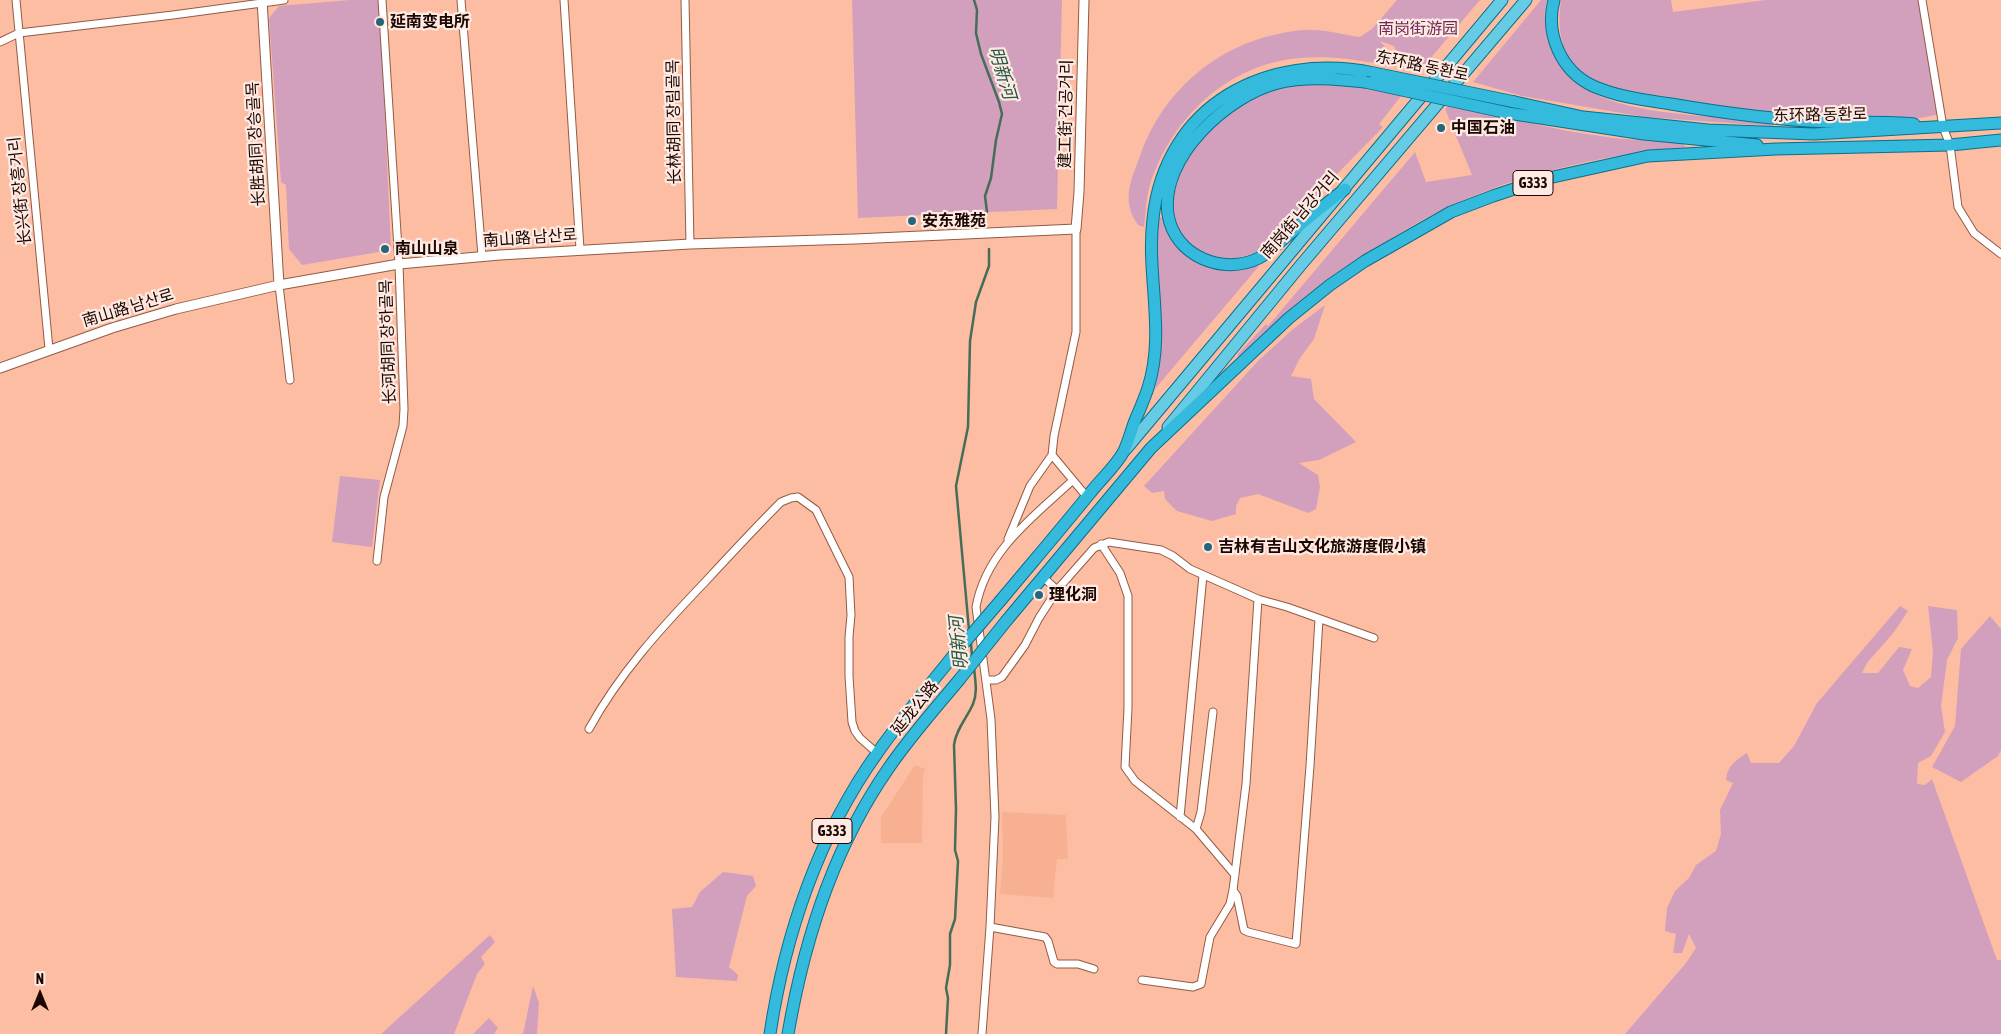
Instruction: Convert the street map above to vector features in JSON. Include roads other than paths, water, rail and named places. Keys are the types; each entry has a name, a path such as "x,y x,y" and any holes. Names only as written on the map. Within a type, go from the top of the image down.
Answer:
{"highway":[{"path":"1554,0 1551,17 1552,33 1562,59 1572,72 1586,81 1613,93 1639,99 1738,114 1829,122 1900,122 1943,127"},
{"name":"东环路 동환로","path":"1123,452 1148,388 1153,369 1156,312 1152,220 1162,176 1179,143 1201,115 1229,94 1264,77 1286,71 1316,68 1361,70 1583,117 1708,130 1814,134 2001,123"},
{"path":"1345,189 1260,258 1237,264 1213,263 1201,259 1190,252 1178,238 1168,214 1171,184 1182,158 1211,121 1231,105 1253,92 1278,83 1326,79 1364,82 1508,113 1644,134 1745,142 1776,149"},
{"name":"东环路 동환로","path":"1150,448 1289,318 1330,285 1365,261 1451,212 1493,196 1544,179 1648,156 1776,149 1950,146 2001,140"},
{"name":"延龙公路","path":"788,1034 804,955 827,886 842,852 887,770 1007,620 1150,448"},
{"name":"延龙公路","path":"770,1034 781,975 797,916 808,883 843,809 877,753 953,656 1123,452"}],"main road":[{"name":"南岗街 남강거리","path":"1123,452 1502,0"},
{"name":"南岗街 남강거리","path":"1150,448 1526,0"}],"street":[{"name":"长兴街 장흥거리","path":"16,0 49,349"},
{"path":"0,42 19,33 173,16 262,1 284,0"},
{"name":"长河胡同 장하골목","path":"377,561 384,497 403,426 399,264 382,0"},
{"path":"461,0 482,256"},
{"path":"564,0 580,250"},
{"name":"长林胡同 장림골목","path":"685,0 690,244"},
{"name":"建工街 건공거리","path":"1076,229 1079,192 1084,0"},
{"path":"1922,0 1943,127 1950,146 1958,207 1974,233 2001,254"},
{"name":"长胜胡同 장승골목","path":"262,1 280,285"},
{"path":"1006,544 1030,486 1052,456 1054,436 1076,332 1076,229"},
{"name":"南山路 남산로","path":"0,368 49,349 176,309 280,285 399,264 482,256 690,244 1076,229"},
{"path":"280,285 290,380"},
{"path":"1052,456 1087,497"},
{"path":"982,1034 990,927 995,817 993,752 987,680 976,607 978,594 993,560 1006,544 1072,480"},
{"path":"589,730 624,673 651,639 781,502 798,497 816,510 850,578 849,676 852,722 860,738 877,753"},
{"path":"987,680 996,680 1010,667 1057,590 1086,556 1101,544 1109,542 1161,550 1203,575 1258,599 1374,638"},
{"path":"1101,544 1120,573 1128,596 1128,708 1125,767 1134,781 1196,829 1234,875"},
{"path":"1180,817 1203,575"},
{"path":"1043,577 1057,590"},
{"path":"1142,980 1193,986 1201,984 1210,936 1230,904 1246,784 1258,599"},
{"path":"1233,890 1239,903 1244,930 1296,944 1319,619"},
{"path":"1196,829 1201,812 1213,712"},
{"path":"990,927 1040,935 1048,940 1054,962 1058,964 1078,964 1094,969"}],"waterway":[{"name":"明新河","path":"974,0 977,10 976,33 981,54 1002,114 996,140 991,178 985,196 987,212"},
{"name":"明新河","path":"969,630 956,486 968,427 970,341 976,302 989,266 989,249"},
{"name":"明新河","path":"971,643 972,657"},
{"name":"明新河","path":"946,1034 948,998 946,988 950,965 950,934 955,919 958,861 955,850 954,745 957,734 975,699 974,667"}],"place":[{"name":"延南变电所","path":"380,22"},
{"name":"中国石油","path":"1441,128"},
{"name":"安东雅苑","path":"912,221"},
{"name":"南山山泉","path":"385,249"},
{"name":"吉林有吉山文化旅游度假小镇","path":"1208,547"},
{"name":"理化洞","path":"1039,595"}],"park label":[{"name":"南岗街游园","path":"1418,29"}]}
